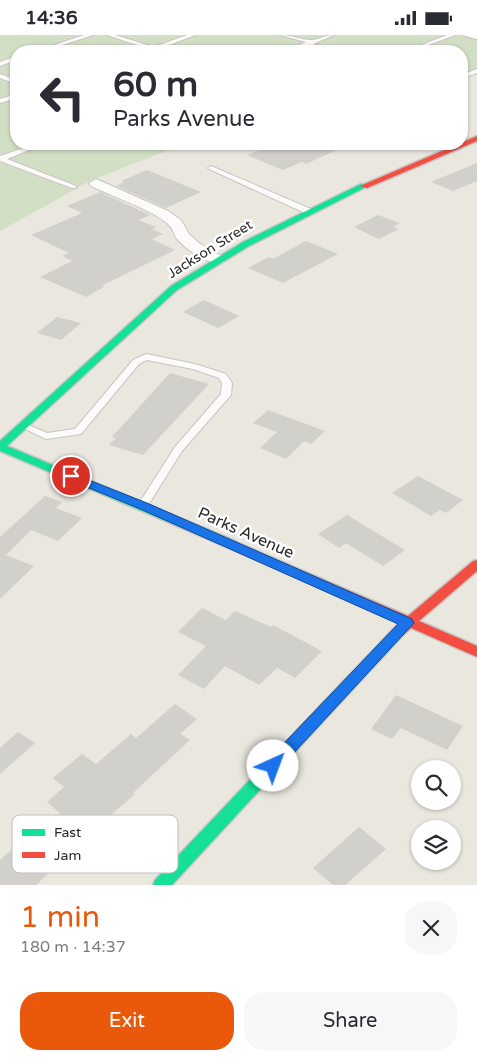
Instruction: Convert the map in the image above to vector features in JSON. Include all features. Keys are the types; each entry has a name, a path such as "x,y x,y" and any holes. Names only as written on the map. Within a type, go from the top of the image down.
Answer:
{"main road":[{"name":"Jackson Street","path":"0,447 174,288 218,259 263,233 308,211 449,150"},
{"name":"Parks Avenue","path":"0,447 143,505 477,653"},
{"path":"178,867 408,623 477,564"},
{"path":"161,885 172,873"}],"street":[{"path":"96,183 163,214 176,223 183,236 194,246 218,259"}],"lane":[{"path":"58,45 90,35"},
{"path":"110,35 141,45"},
{"path":"164,45 192,35"},
{"path":"283,35 316,45"},
{"path":"304,45 331,35"},
{"path":"425,45 452,35"},
{"path":"467,35 477,37"},
{"path":"0,159 25,150"},
{"path":"0,159 74,187"},
{"path":"211,168 308,211"},
{"path":"24,426 46,436 78,432 136,362 146,357 223,376 227,383 226,395 178,449 143,505"}],"green space":[{"path":"0,35 477,35 477,73 468,76 468,45 10,45 10,150 169,150 92,180 0,231"}],"building":[{"path":"260,150 336,150 306,164 302,162 283,170 247,155"},
{"path":"477,163 477,181 453,191 431,182"},
{"path":"147,170 201,192 166,208 116,186 124,182 121,181"},
{"path":"100,192 150,215 139,220 156,227 152,229 163,234 152,239 175,250 101,286 104,287 86,297 40,277 72,261 62,256 69,253 31,235 82,213 67,206"},
{"path":"378,215 400,223 393,227 399,229 379,239 354,227"},
{"path":"306,241 338,254 283,283 248,268 269,257 273,259"},
{"path":"204,300 239,316 218,328 183,312"},
{"path":"57,317 81,323 61,340 37,333"},
{"path":"170,373 209,384 143,455 109,445 116,438 112,437"},
{"path":"268,410 325,431 311,444 304,441 286,459 260,448 277,432 253,423"},
{"path":"418,476 463,500 446,513 440,510 431,516 392,493"},
{"path":"45,496 62,502 56,508 82,518 58,541 31,530 6,555 34,566 0,599 0,537"},
{"path":"347,515 405,550 383,566 346,543 339,548 318,534"},
{"path":"202,608 226,620 235,611 271,627 273,625 322,651 295,678 277,668 259,685 225,666 204,689 178,675 206,646 178,632"},
{"path":"396,695 463,726 447,750 401,728 392,739 371,729"},
{"path":"175,704 197,719 180,734 190,740 111,815 58,815 60,813 47,802 64,787 53,778 82,754 96,764 131,734 136,738"},
{"path":"18,732 35,743 0,774 0,748"},
{"path":"359,827 386,849 345,885 333,885 313,868"},
{"path":"12,849 12,873 49,873 36,885 0,885 0,860"}],"traffic: fast":[{"path":"0,447 174,288 246,244 364,186"},
{"path":"0,447 231,544"},
{"path":"178,867 398,632"},
{"path":"161,885 172,873"}],"traffic: jam":[{"path":"468,142 477,138"},
{"path":"364,186 449,150"},
{"path":"231,544 477,652"},
{"path":"398,632 477,564"}],"route":[{"path":"71,476 143,505 408,623 273,766"}]}
